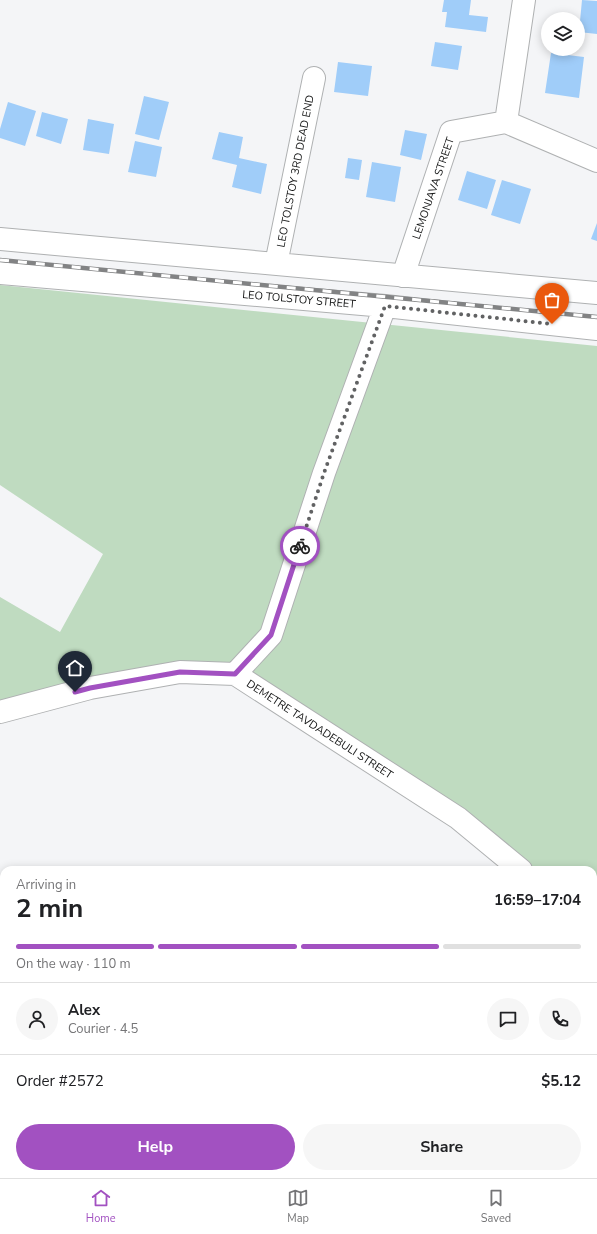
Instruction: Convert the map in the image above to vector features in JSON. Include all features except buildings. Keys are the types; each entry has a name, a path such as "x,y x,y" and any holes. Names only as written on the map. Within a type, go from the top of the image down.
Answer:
{"street":[{"path":"524,0 506,122 597,161"},
{"name":"LEO TOLSTOY 3RD DEAD END","path":"276,264 314,78"},
{"name":"LEMONJAVA STREET","path":"403,276 451,132 506,122"},
{"path":"0,240 597,293"},
{"name":"LEO TOLSTOY STREET","path":"0,273 385,306 597,329"},
{"path":"235,674 271,635 324,473 385,306"},
{"name":"DEMETRE TAVDADEBULI STREET","path":"0,712 90,688 180,672 235,674 458,818 516,866"}],"green space":[{"path":"0,285 597,346 597,866 515,866 235,674 0,712 0,597 60,632 103,554 0,485"}],"railway":[{"path":"0,260 597,317"}],"way so far":[{"path":"300,546 324,473 385,306 552,324"}],"route":[{"path":"75,692 180,672 235,674 271,635 300,546"}]}
